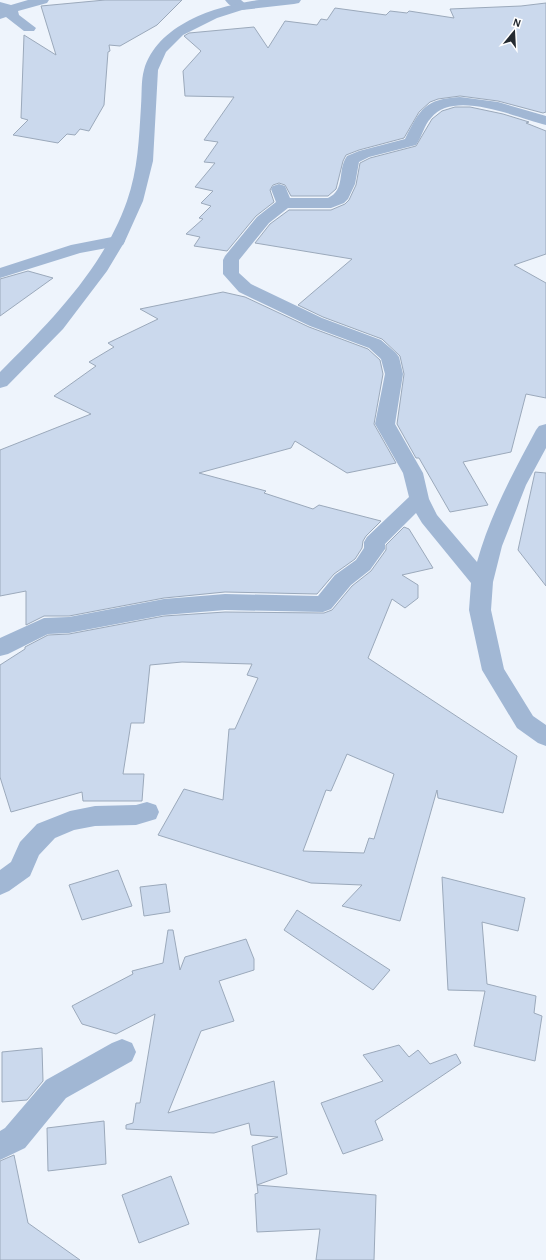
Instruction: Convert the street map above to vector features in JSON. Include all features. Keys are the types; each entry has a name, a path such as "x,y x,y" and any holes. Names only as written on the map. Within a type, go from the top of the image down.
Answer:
{"street":[{"path":"4,10 42,0"},
{"path":"0,382 57,325 101,267 117,241 135,201 145,161 151,70 160,50 178,32 236,3 294,0"},
{"path":"4,10 29,28"},
{"path":"482,582 429,518 419,499 414,473 385,424 394,374 390,357 375,344 316,322 245,288 232,274 231,260 281,196 331,203 338,201 347,189 352,159 364,154 411,142 418,131 423,116 437,106 448,102 463,101 506,108 546,121"},
{"path":"0,273 77,248 117,241"},
{"path":"546,430 516,486 492,546 482,582 480,610 493,670 526,722 546,737"},
{"path":"0,648 44,626 69,625 164,606 225,602 323,604 344,580 363,565 375,549 374,542 419,499"},
{"path":"0,884 21,869 29,849 46,831 70,821 95,816 136,815 147,812"},
{"path":"0,1146 15,1138 56,1089 122,1052"}],"building":[{"path":"105,0 182,0 157,25 120,46 109,45 110,51 108,52 104,105 89,131 80,129 75,135 67,134 58,143 13,135 28,120 21,118 24,35 56,55 41,6"},
{"path":"546,3 546,112 543,113 498,101 460,96 438,99 430,102 419,112 404,138 346,155 336,189 328,196 291,196 285,185 279,183 273,185 270,190 274,202 256,216 227,251 194,246 200,237 186,234 203,219 199,218 211,206 201,203 213,191 195,187 215,163 204,162 218,142 204,140 234,97 185,96 183,71 201,51 184,36 189,33 254,27 268,48 285,21 317,25 321,19 327,20 335,8 386,15 390,11 407,13 409,11 454,18 450,9 521,6"},
{"path":"455,107 470,107 503,114 529,122 526,123 546,131 546,254 514,265 546,283 546,398 526,394 511,452 463,462 488,505 450,512 419,458 416,458 397,424 404,374 400,356 382,339 323,317 298,305 352,259 255,243 270,224 289,210 331,210 345,204 349,200 356,185 360,163 370,158 416,146 432,119 442,111"},
{"path":"28,271 53,278 0,316 0,279"},
{"path":"223,292 245,297 309,327 368,349 380,360 383,374 374,424 396,463 347,473 295,441 291,448 199,473 266,491 264,493 313,509 319,505 381,521 366,536 363,541 362,548 355,559 334,574 317,594 225,592 164,598 69,616 44,616 26,625 26,591 0,596 0,450 91,414 54,396 96,366 89,362 114,347 108,343 158,319 140,309"},
{"path":"535,472 546,473 546,586 518,550"},
{"path":"404,527 409,529 433,568 402,575 418,585 418,598 405,608 392,599 368,658 517,756 503,813 438,798 437,790 400,921 342,906 362,885 311,883 158,835 184,789 223,800 229,729 235,729 258,678 247,675 252,664 182,662 150,665 144,723 131,723 123,774 144,774 142,801 83,801 82,792 11,812 0,777 0,665 25,649 25,647 48,635 69,634 164,616 225,612 324,613 332,610 352,586 371,571 386,550 386,545","holes":["347,754 394,774 374,839 369,838 364,853 303,851 326,790 331,791"]},
{"path":"118,870 132,906 82,920 69,885"},
{"path":"442,877 525,898 518,931 482,922 487,984 536,996 534,1013 542,1016 535,1061 474,1046 485,991 448,990"},
{"path":"166,884 170,912 144,916 140,887"},
{"path":"297,910 390,970 373,990 284,930"},
{"path":"168,930 173,930 180,970 185,957 246,939 254,959 254,970 219,981 234,1021 201,1031 168,1113 274,1081 287,1174 257,1185 252,1146 278,1137 251,1135 249,1123 214,1133 126,1129 126,1125 133,1123 136,1103 140,1103 155,1014 116,1034 82,1024 72,1006 133,974 132,971 163,963"},
{"path":"399,1045 409,1057 418,1050 430,1064 456,1054 461,1063 375,1121 383,1140 343,1154 321,1103 383,1081 363,1055"},
{"path":"42,1048 43,1081 27,1100 2,1102 2,1052"},
{"path":"104,1121 106,1164 48,1171 47,1128"},
{"path":"14,1155 28,1223 80,1260 0,1260 0,1161"},
{"path":"171,1176 189,1224 139,1243 122,1195"},
{"path":"257,1185 376,1195 374,1260 316,1260 320,1229 257,1232 255,1194 258,1193"}]}
